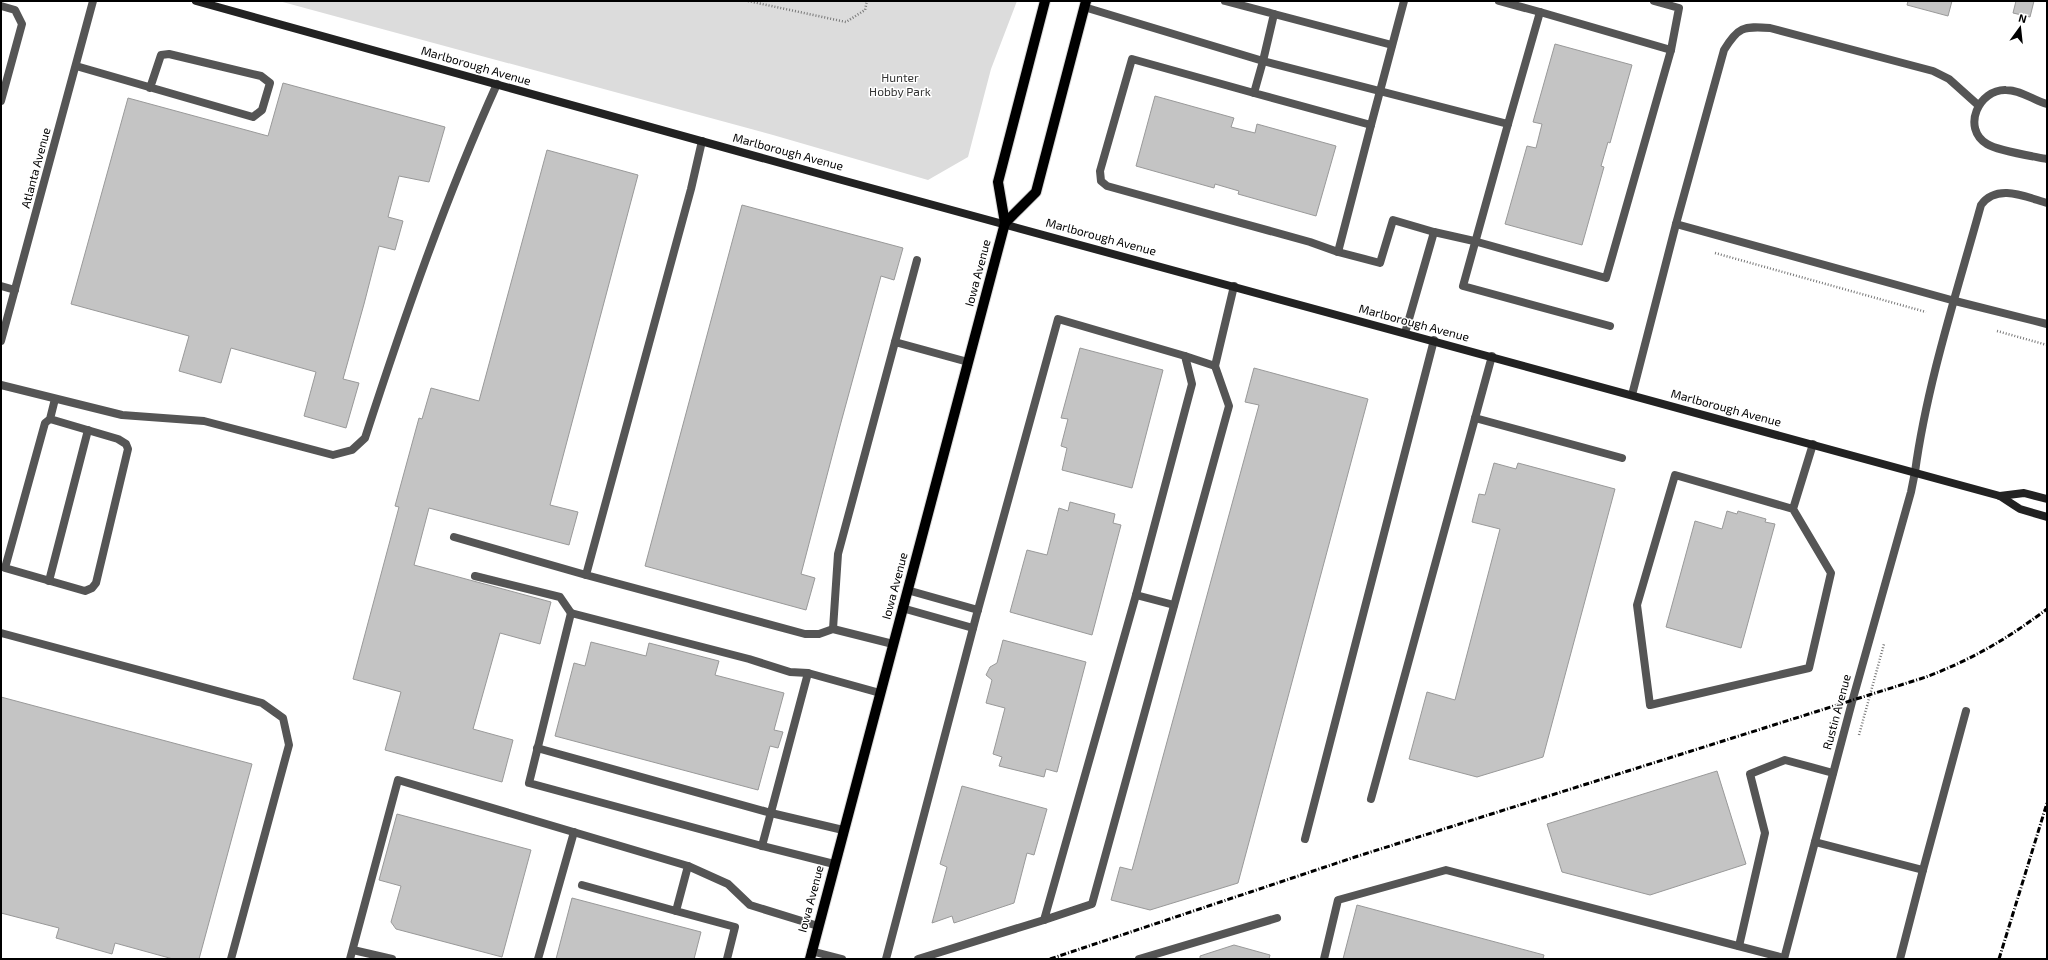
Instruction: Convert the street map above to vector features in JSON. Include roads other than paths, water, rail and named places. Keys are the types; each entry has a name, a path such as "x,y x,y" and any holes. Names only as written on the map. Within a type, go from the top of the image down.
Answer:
{"main road":[{"name":"Iowa Avenue","path":"809,956 1005,223 998,182 1045,1"},
{"path":"1005,223 1036,192 1085,4"}],"street":[{"name":"Atlanta Avenue","path":"1,341 94,1"},
{"name":"Marlborough Avenue","path":"196,1 702,141 1915,472 2000,496 2020,509 2047,517"},
{"path":"1225,1 1392,45"},
{"path":"1338,252 1404,1"},
{"path":"1499,1 1671,50"},
{"path":"1371,125 1132,59 1100,171 1101,181 1107,186 1310,242 1338,252 1380,263 1393,220 1606,278 1671,50 1679,8 1654,1"},
{"path":"1085,4 1263,61 1508,124"},
{"path":"1,6 15,10 22,24 1,101"},
{"path":"1540,12 1474,241 1463,286 1610,326"},
{"path":"1254,93 1274,14"},
{"path":"1632,395 1676,224 1724,50 1733,34 1742,29 1754,26 1787,31 1933,71 1949,79 1978,105"},
{"path":"76,66 150,88 253,117 262,110 270,83 261,76 169,54 161,55 150,88"},
{"path":"1,384 122,415 204,421 333,455 352,450 365,438 427,256 468,147 497,84"},
{"path":"2047,104 2018,92 2006,90 1992,93 1984,98 1978,105 1975,117 1976,130 1987,144 2002,150 2047,160"},
{"path":"586,575 691,189 702,141"},
{"name":"Rustin Avenue","path":"1784,959 1833,773 1909,500 1915,472 1918,444 1981,205 1985,199 1997,193 2014,194 2047,203"},
{"path":"1676,224 1955,301 2047,324"},
{"path":"1405,333 1434,232"},
{"path":"833,629 838,554 917,260"},
{"path":"1,286 15,290"},
{"path":"918,959 1092,904 1229,406 1215,366 1234,286"},
{"path":"886,959 973,628 1058,319 1215,366"},
{"path":"1305,839 1434,340"},
{"path":"895,342 968,362"},
{"path":"1044,920 1136,595 1192,384 1185,356"},
{"path":"1371,799 1492,356"},
{"path":"50,419 118,439 126,444 128,449 96,583 92,588 85,590 5,568 44,423 50,419 55,399"},
{"path":"1475,418 1622,458"},
{"path":"49,580 88,430"},
{"path":"1793,509 1676,475 1637,605 1650,706 1809,668 1831,573 1793,509 1813,444"},
{"name":"Marlborough Avenue","path":"2000,496 2024,493 2047,499"},
{"path":"454,538 805,634 819,634 833,629 893,644"},
{"path":"475,576 560,597 571,613 749,659 790,672 808,673 880,692"},
{"path":"907,590 978,610"},
{"path":"1136,595 1174,605"},
{"path":"902,608 973,628"},
{"path":"571,613 529,783 834,864"},
{"path":"1,633 262,703 283,718 290,745 231,959"},
{"path":"762,846 808,673"},
{"path":"1900,959 1966,712"},
{"path":"537,748 771,813 843,830"},
{"path":"1739,946 1765,833 1750,774 1784,760 1833,773"},
{"path":"350,959 398,780 688,866 728,884 750,905 818,926"},
{"path":"538,959 574,832"},
{"path":"1815,842 1923,870"},
{"path":"676,911 688,866"},
{"path":"1324,959 1338,900 1446,870 1784,959"},
{"path":"582,885 735,927 727,959"},
{"path":"1139,959 1278,918"},
{"path":"353,950 392,959"},
{"path":"809,956 842,959"}],"railway":[{"path":"1050,959 1355,857 1926,677 1989,648 2018,630 2047,609"},
{"path":"1999,959 2047,803"}],"park label":[{"name":"Hunter Hobby Park","path":"900,85"}]}
